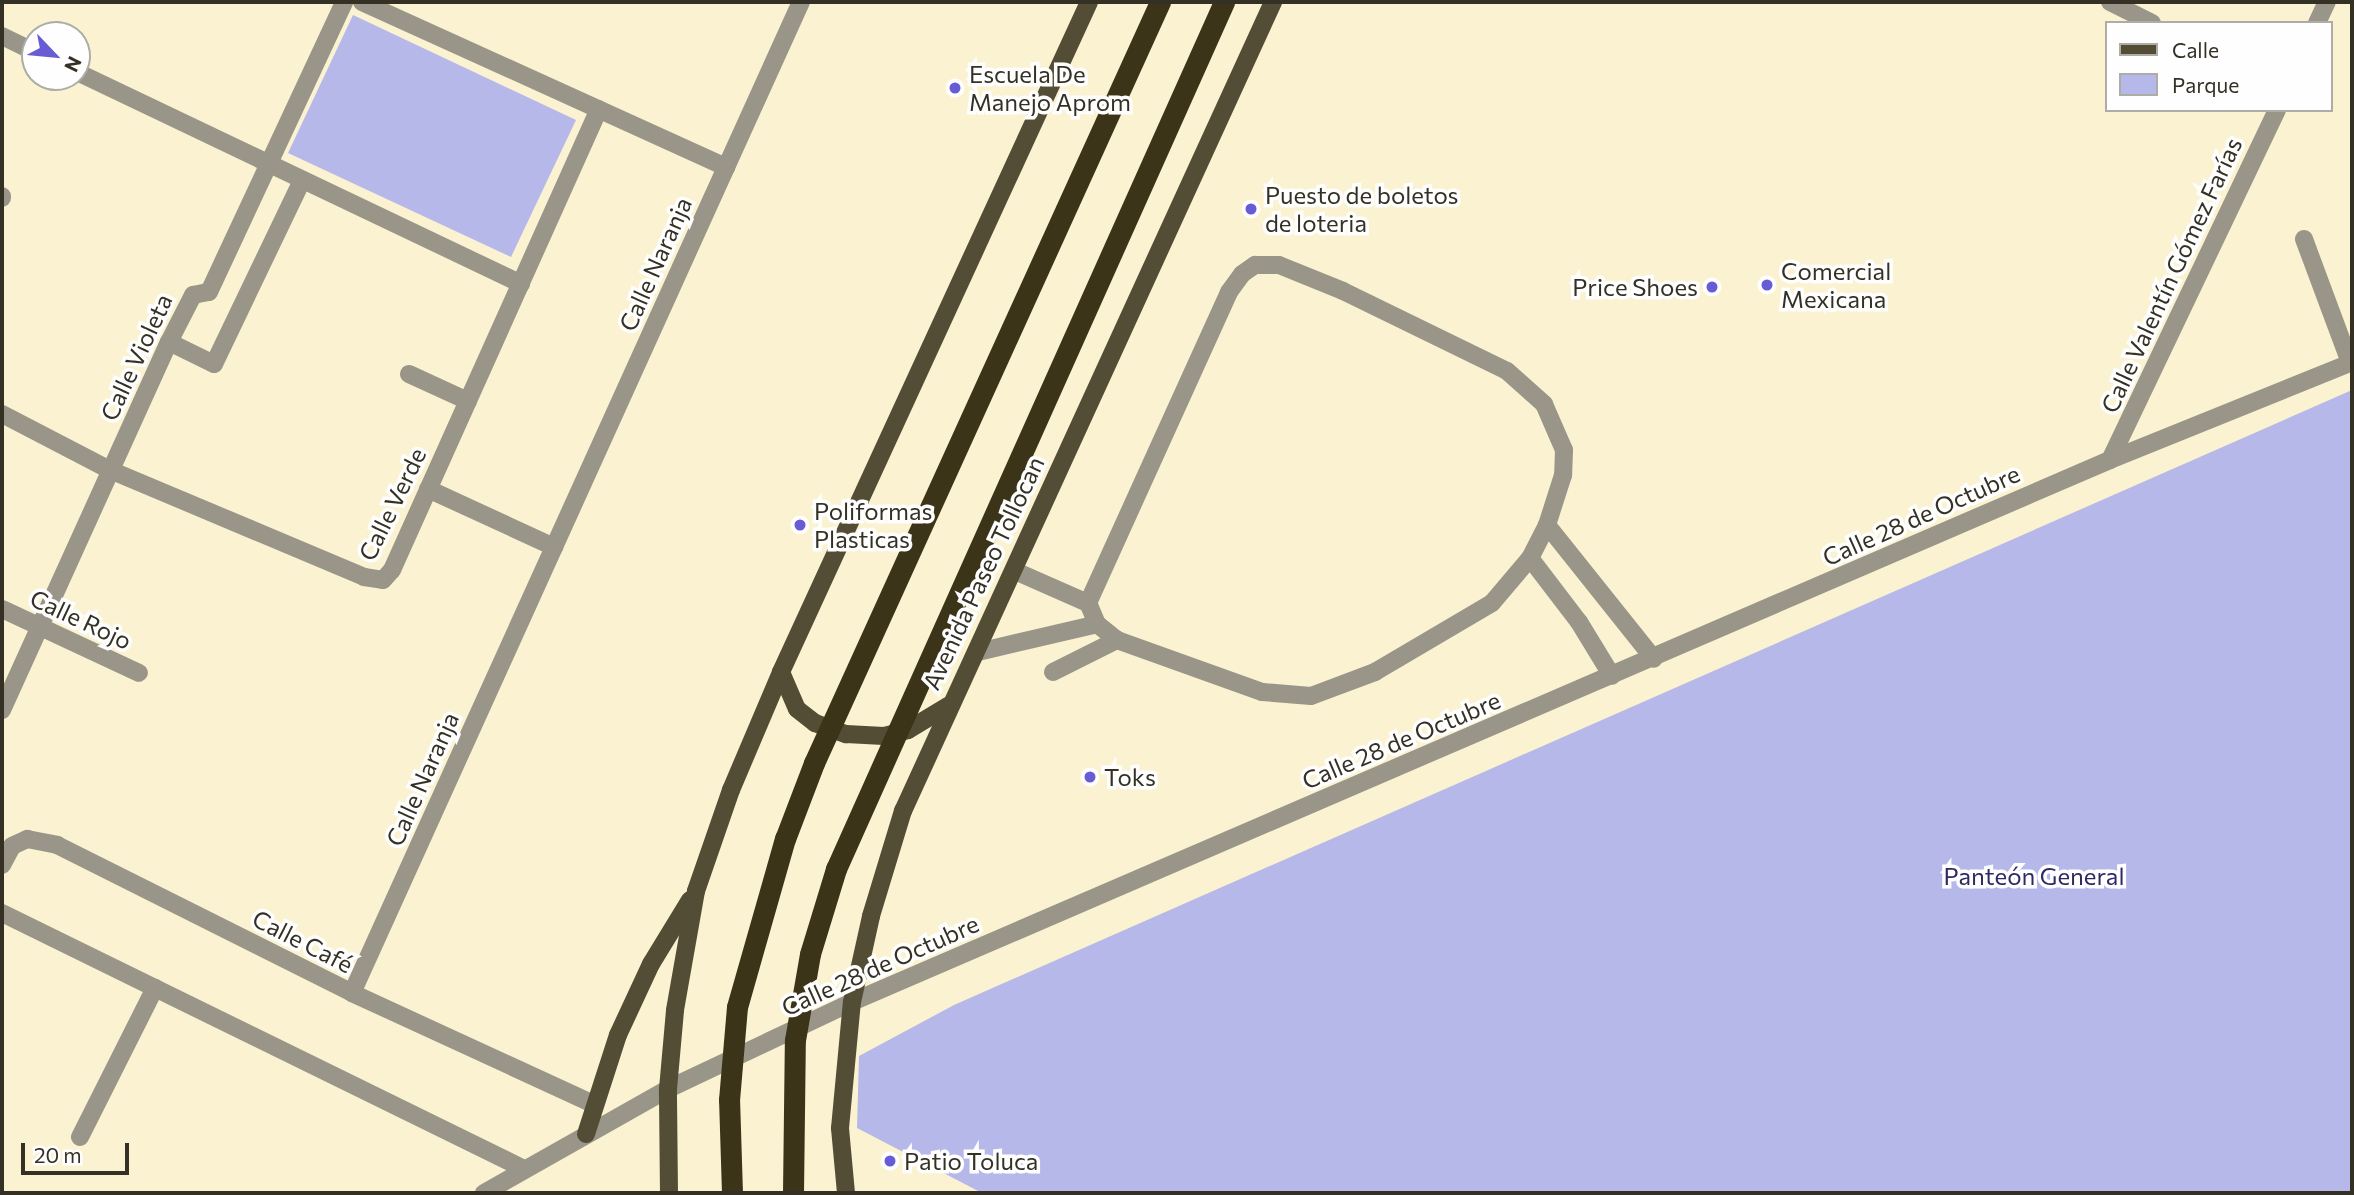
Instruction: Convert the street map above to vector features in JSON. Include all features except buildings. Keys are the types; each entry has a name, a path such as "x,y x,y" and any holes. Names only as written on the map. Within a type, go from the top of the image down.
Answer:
{"highway":[{"path":"733,1193 729,1100 737,1007 785,839 814,763 1160,2"},
{"name":"Avenida Paseo Tollocan","path":"793,1193 795,1040 810,954 836,869 1224,2"}],"main road":[{"path":"669,1193 668,1089 675,1010 696,891 731,790 781,672 1089,2"},
{"name":"Avenida Paseo Tollocan","path":"846,1193 840,1128 852,1002 871,916 903,811 1273,2"},
{"path":"781,672 789,696 807,718 846,734 884,736 908,730 950,704"},
{"path":"586,1135 593,1104 650,964 696,891"}],"street":[{"name":"Calle Violeta","path":"110,470 193,295 209,292 344,2"},
{"path":"362,2 726,167"},
{"name":"Calle Naranja","path":"352,993 801,2"},
{"path":"2110,2 2148,21"},
{"path":"2318,21 2327,2"},
{"path":"2,36 21,45"},
{"path":"91,79 521,284"},
{"name":"Calle Verde","path":"2,414 110,470 363,576 383,580 392,570 600,109"},
{"name":"Calle Valentín Gómez Farías","path":"2110,460 2276,112"},
{"path":"169,342 214,364 302,180"},
{"path":"2304,239 2351,363"},
{"path":"1015,571 1088,603 1097,624 1117,640 1262,692 1311,696 1375,672 1492,603 1530,558 1547,525 1563,475 1564,450 1544,404 1507,371 1279,265 1255,265 1242,274 1229,292 1088,603"},
{"name":"Calle 28 de Octubre","path":"484,1193 668,1089 852,1002 1654,659 2110,460 2351,363"},
{"path":"409,374 468,401"},
{"path":"2,710 110,470"},
{"path":"428,489 554,547"},
{"path":"1547,525 1654,659"},
{"path":"1530,558 1579,622 1612,676"},
{"name":"Calle Rojo","path":"2,609 139,673"},
{"path":"978,652 1097,624"},
{"path":"1053,672 1117,640"},
{"name":"Calle Café","path":"2,865 12,846 37,838 47,842 352,993 593,1104"},
{"path":"2,913 524,1169"},
{"path":"80,1137 155,988"}],"green space":[{"path":"353,15 576,120 511,257 288,153"},
{"name":"Panteón General","path":"2352,390 2352,1193 982,1193 857,1128 859,1056 954,1005"}],"place":[{"name":"Escuela De Manejo Aprom","path":"955,88"},
{"name":"Puesto de boletos de loteria","path":"1251,209"},
{"name":"Comercial Mexicana","path":"1767,285"},
{"name":"Price Shoes","path":"1712,287"},
{"name":"Poliformas Plasticas","path":"800,525"},
{"name":"Toks","path":"1090,777"},
{"name":"Patio Toluca","path":"890,1161"}]}
